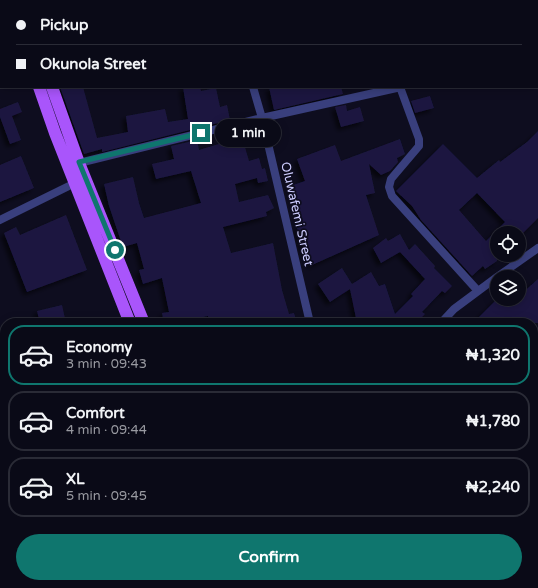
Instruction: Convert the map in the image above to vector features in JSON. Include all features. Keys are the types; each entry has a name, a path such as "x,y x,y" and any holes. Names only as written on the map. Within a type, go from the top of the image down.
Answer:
{"main road":[{"path":"39,88 55,132 129,318"},
{"path":"52,88 79,162 142,318"}],"street":[{"name":"Oluwafemi Street","path":"253,88 262,118 309,318"},
{"path":"79,162 262,118 397,88"},
{"path":"401,88 419,139 419,146 391,179 389,188 392,196 478,291"},
{"path":"0,220 75,183"},
{"path":"507,270 538,248"},
{"path":"446,318 454,309 490,282"}],"building":[{"path":"60,88 83,88 97,138 128,132 126,116 165,109 168,122 188,119 183,88 200,88 201,91 216,88 220,107 227,105 230,120 102,152 102,149 84,154"},
{"path":"269,88 341,88 343,94 274,110"},
{"path":"430,96 434,108 415,113 411,101"},
{"path":"18,102 22,112 12,116 21,140 10,144 0,117 0,109"},
{"path":"346,105 347,111 360,107 364,121 341,127 335,107"},
{"path":"538,131 538,218 526,230 526,226 501,226 505,222 477,193 459,210 486,241 490,237 490,262 496,262 485,269 483,266 472,276 421,220 412,206 396,191 443,144 477,178 499,160 500,162 527,142"},
{"path":"242,137 249,161 259,158 262,169 265,168 268,181 258,183 257,178 235,184 239,202 268,195 274,208 266,212 267,216 223,227 231,253 273,243 282,290 289,314 294,313 296,318 208,318 208,316 199,318 163,318 162,313 169,312 162,278 143,284 139,270 144,269 137,243 123,247 109,206 104,184 133,177 144,218 201,203 191,171 156,179 152,164 174,159 171,146 197,140 199,150"},
{"path":"400,139 405,154 397,158 398,162 390,171 381,175 369,164 375,193 366,195 379,235 312,265 303,246 297,228 303,226 290,186 305,181 297,159 335,145 341,161"},
{"path":"21,156 34,188 0,202 0,165"},
{"path":"66,215 87,270 27,292 4,233 16,227 20,235"},
{"path":"400,234 409,250 415,244 435,266 434,268 452,286 445,293 442,291 422,312 425,314 421,318 356,318 350,289 330,302 318,284 342,268 352,284 371,272 379,286 385,284 395,314 413,296 411,294 425,279 400,252 381,263 373,248 386,238 388,241"},
{"path":"538,279 538,318 478,318 490,306 526,306 526,290"},
{"path":"62,305 65,318 39,318 37,311"}],"route":[{"path":"115,250 79,162 201,133"}]}
